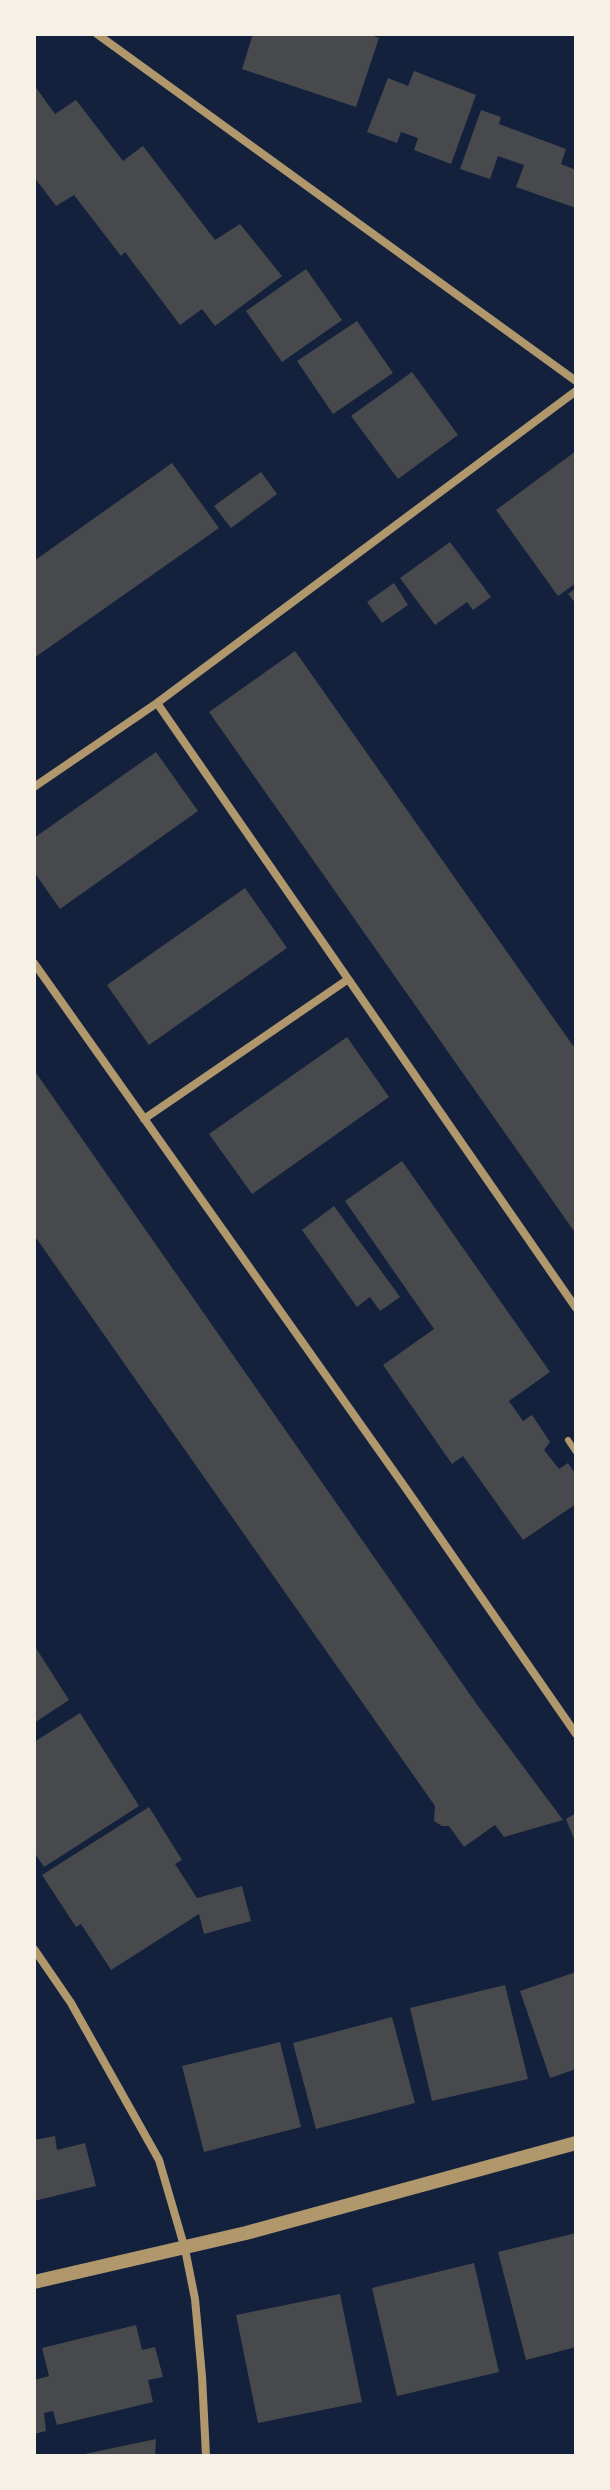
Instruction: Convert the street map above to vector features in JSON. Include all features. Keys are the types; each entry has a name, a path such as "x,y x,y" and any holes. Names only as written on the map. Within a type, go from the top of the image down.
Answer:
{"street":[{"path":"97,34 576,381"},
{"path":"34,787 157,703 576,391"},
{"path":"157,703 576,1308"},
{"path":"34,963 576,1734"},
{"path":"144,1119 347,980"},
{"path":"34,1949 71,2003 159,2160 185,2249 195,2299 206,2456"},
{"path":"34,2282 185,2249 576,2143"}],"lane":[{"path":"568,1440 576,1452"}],"building":[{"path":"253,34 368,34 379,38 356,107 242,69"},
{"path":"414,71 476,95 451,164 414,150 418,138 401,132 397,143 367,132 388,78 408,86"},
{"path":"34,85 55,114 76,100 123,161 143,146 215,240 240,224 282,276 215,326 202,309 180,325 125,252 121,256 74,195 56,206 34,177"},
{"path":"481,110 501,117 499,124 566,149 561,164 576,170 576,208 516,187 524,165 498,156 490,179 460,169"},
{"path":"306,269 342,320 282,362 246,311"},
{"path":"357,321 393,373 333,414 297,361"},
{"path":"412,372 458,435 398,479 351,416"},
{"path":"576,451 576,583 558,596 496,510"},
{"path":"172,463 219,528 34,658 34,561"},
{"path":"261,472 277,494 231,528 214,506"},
{"path":"450,542 491,597 473,610 467,602 435,625 400,578"},
{"path":"394,583 408,605 382,623 367,602"},
{"path":"576,588 576,604 568,594"},
{"path":"295,651 576,1050 576,1234 209,712"},
{"path":"156,752 198,811 60,909 34,872 34,838"},
{"path":"245,888 287,948 149,1045 107,985"},
{"path":"347,1037 389,1097 252,1194 209,1134"},
{"path":"34,1070 478,1706 563,1820 504,1837 495,1825 464,1847 449,1826 434,1821 435,1806 34,1235"},
{"path":"402,1161 550,1372 509,1401 523,1421 532,1415 550,1442 544,1450 559,1469 568,1463 576,1475 576,1504 523,1540 463,1456 452,1464 383,1365 434,1329 345,1201"},
{"path":"334,1206 400,1297 380,1311 370,1297 357,1307 302,1230"},
{"path":"34,1645 69,1700 34,1723"},
{"path":"80,1713 139,1806 44,1867 34,1852 34,1742"},
{"path":"149,1807 182,1860 175,1864 197,1898 242,1886 251,1921 204,1934 199,1914 111,1970 81,1924 76,1927 42,1875"},
{"path":"576,1813 576,1844 566,1819"},
{"path":"576,1972 576,2069 550,2078 520,1991"},
{"path":"505,1985 528,2079 432,2101 410,2008"},
{"path":"392,2017 415,2103 316,2129 293,2043"},
{"path":"280,2042 301,2127 204,2152 182,2066"},
{"path":"55,2136 57,2150 85,2143 96,2186 34,2201 34,2140"},
{"path":"576,2233 576,2347 526,2360 498,2252"},
{"path":"474,2263 499,2372 397,2396 372,2288"},
{"path":"340,2294 362,2402 258,2423 236,2315"},
{"path":"136,2325 142,2350 155,2347 163,2377 148,2380 153,2402 57,2425 53,2411 44,2413 46,2431 34,2434 34,2380 49,2376 42,2348"},
{"path":"156,2439 155,2456 80,2455"}]}
